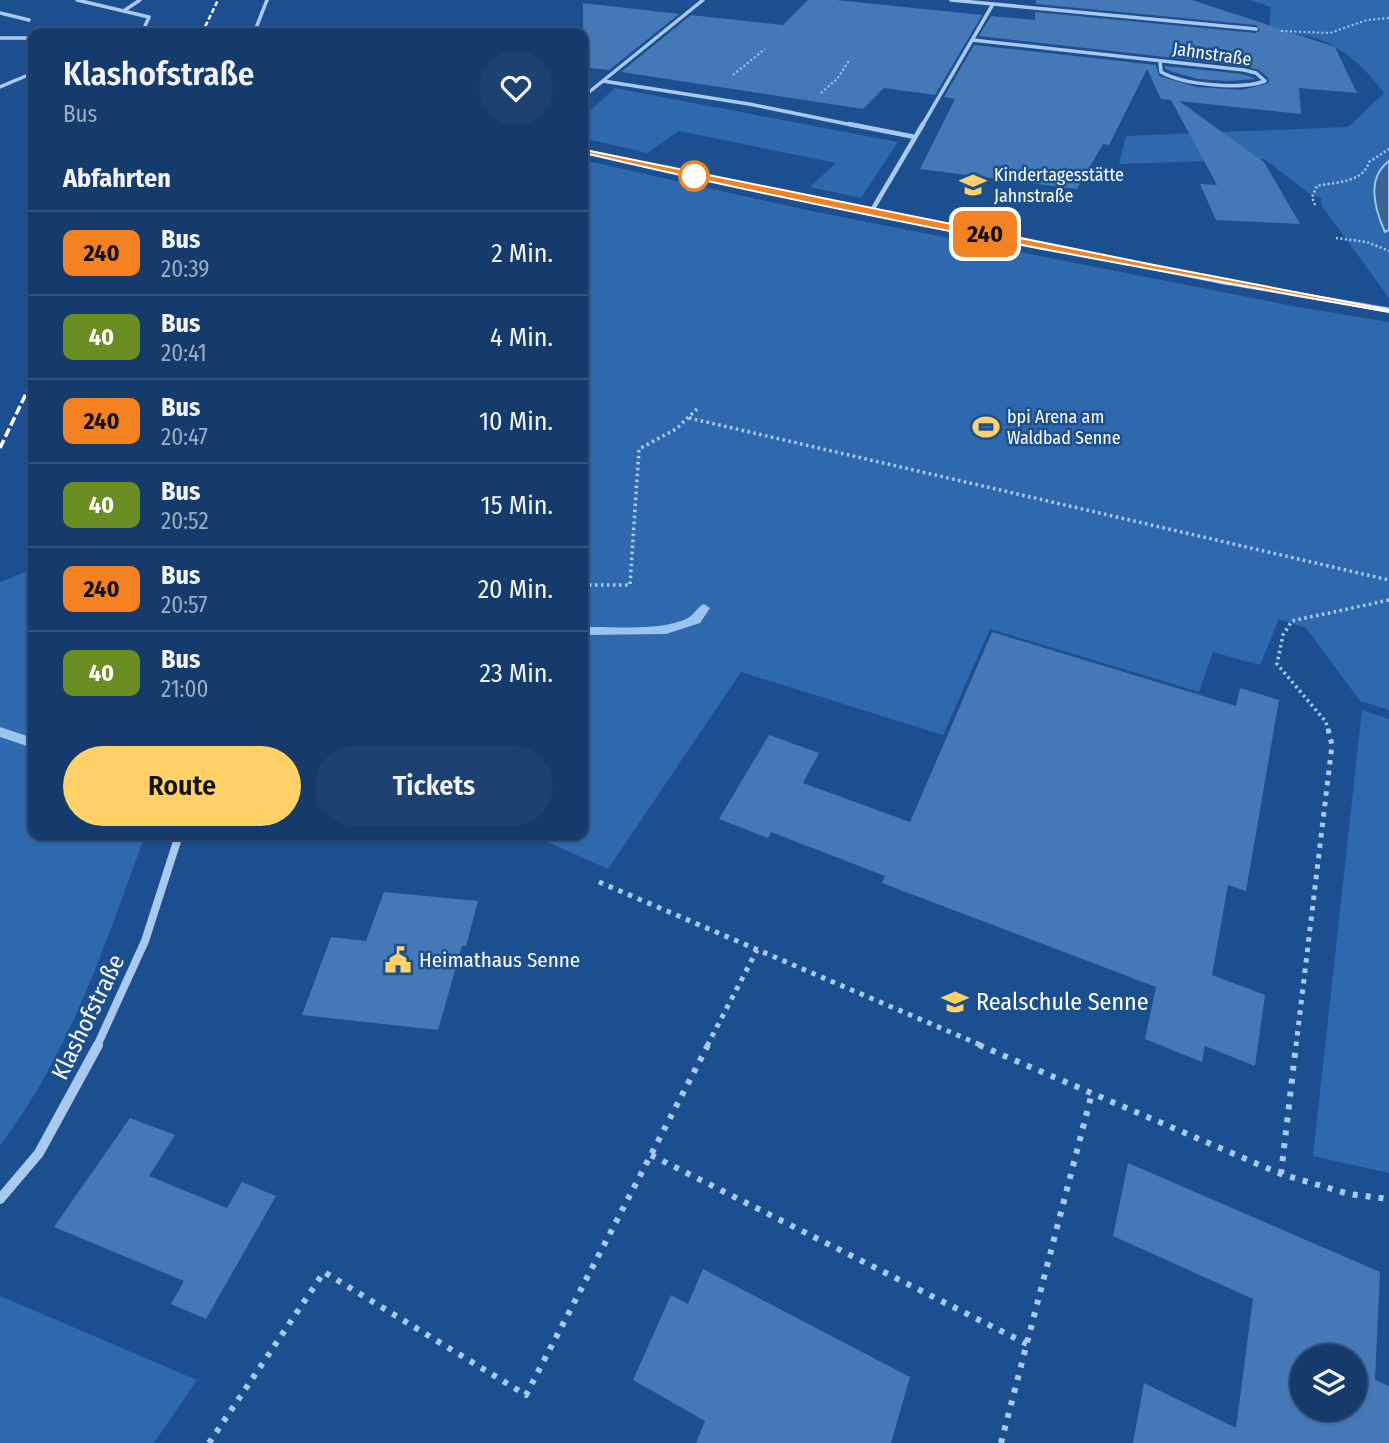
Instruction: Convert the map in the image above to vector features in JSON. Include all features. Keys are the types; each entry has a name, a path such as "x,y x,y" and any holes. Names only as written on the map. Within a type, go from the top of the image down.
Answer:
{"street":[{"path":"77,0 149,17 144,28"},
{"path":"124,10 140,0"},
{"path":"256,28 267,0"},
{"path":"588,93 703,0"},
{"name":"Jahnstraße","path":"951,0 1256,29"},
{"path":"871,212 993,4"},
{"path":"0,13 29,20"},
{"path":"0,38 28,38"},
{"name":"Jahnstraße","path":"972,40 1244,70 1256,73 1265,81 1254,86 1241,86 1175,77 1161,72 1160,61"},
{"path":"0,87 28,75"},
{"path":"603,81 915,137"},
{"path":"588,152 871,212 1284,293 1389,310"},
{"name":"Klashofstraße","path":"0,1199 39,1153 87,1068 145,941 177,840"}],"path":[{"path":"1256,29 1330,33 1367,20 1389,18"},
{"path":"797,114 837,79 850,59"},
{"path":"1315,205 1312,197 1317,186 1357,178 1367,169 1369,162 1389,149"},
{"path":"1336,238 1367,242 1389,251"},
{"path":"588,585 630,585 639,449 657,441 697,409"},
{"path":"689,418 1389,580"},
{"path":"1281,1174 1332,745 1326,722 1277,664 1279,651 1286,628 1292,621 1389,600"},
{"path":"599,882 1281,1174 1349,1194 1389,1199"},
{"path":"209,1443 324,1272 526,1395 757,950"},
{"path":"1001,1443 1092,1093"},
{"path":"650,1155 1027,1344"}],"shaded area":[{"path":"1249,0 1389,0 1389,161 1385,164 1376,212 1385,231 1389,230 1389,298 1322,206 1321,198 1310,194 1264,159 1119,164 1126,136 1348,127 1384,93 1361,67 1334,46 1312,37 1269,28 1271,7"},
{"path":"615,88 898,142 861,198 810,187 836,163 679,131 647,153 588,139 588,112"},
{"name":"bpi Arena am Waldbad Senne","path":"588,161 807,210 1298,307 1389,322 1389,710 1360,701 1306,628 1279,619 1260,665 1213,652 1199,692 990,629 943,735 741,672 608,869 543,840 588,840"},
{"path":"1389,161 1389,230 1385,232 1378,214 1375,185 1377,176"},
{"path":"28,571 28,840 143,840 100,956 66,1035 25,1110 0,1145 0,582"},
{"path":"1362,710 1389,719 1389,1173 1313,1156"},
{"path":"0,1296 197,1380 154,1443 0,1443"}],"building":[{"path":"808,0 836,0 982,15 935,95 884,88 863,109 621,72 691,15 783,25"},
{"path":"1036,0 1192,0 1335,47 1357,93 1299,88 1301,114 1179,101 1264,162 1300,224 1216,220 1200,184 1217,185 1171,100 1161,99 1147,69 1109,145 1103,144 1077,189 920,169 955,99 944,97 974,45 1156,65 1159,76 1197,87 1242,90 1269,83 1268,78 1259,70 1245,66 979,36 991,16 1035,20 1035,12 1256,33 1260,30 1256,25 1036,4"},
{"path":"583,3 679,14 609,70 588,68 588,28 583,28"},
{"path":"1165,66 1243,74 1256,79 1198,79 1165,69"},
{"path":"992,632 1236,706 1240,688 1279,700 1246,891 1228,885 1212,975 1265,995 1255,1066 1205,1046 1202,1062 1145,1039 1156,987 882,883 885,876 771,832 768,838 719,819 769,735 819,753 803,783 910,822"},
{"path":"384,892 478,901 438,1030 302,1015 331,937 366,941"},
{"path":"130,1118 175,1135 149,1176 227,1208 242,1182 276,1196 206,1319 171,1304 184,1281 54,1227"},
{"path":"1128,1163 1380,1272 1375,1380 1389,1386 1389,1443 1133,1443 1144,1383 1236,1428 1253,1299 1113,1236"},
{"path":"703,1269 910,1377 891,1443 696,1443 705,1421 633,1380 671,1295 688,1304"}],"waterway":[{"path":"588,631 666,630 695,620 704,608"},
{"path":"0,732 28,741"}],"railway":[{"path":"204,28 218,0"},
{"path":"0,448 28,389"}],"bus line":[{"name":"240","path":"588,152 1154,268 1389,310"}],"place":[{"name":"Kindertagesstätte Jahnstraße","path":"973,185"},
{"name":"bpi Arena am Waldbad Senne","path":"986,427"},
{"name":"Heimathaus Senne","path":"398,960"},
{"name":"Realschule Senne","path":"955,1002"}]}
